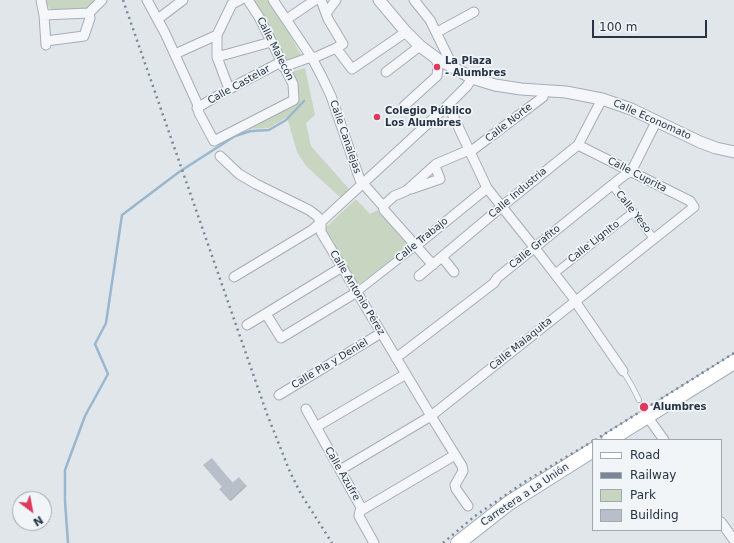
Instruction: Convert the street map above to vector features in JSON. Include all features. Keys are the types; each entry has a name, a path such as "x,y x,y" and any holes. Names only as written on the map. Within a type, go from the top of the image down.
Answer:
{"main road":[{"path":"611,439 734,362"},
{"name":"Carretera a La Unión","path":"458,543 509,503 592,451"}],"street":[{"path":"41,0 46,43 84,36 90,18 89,13"},
{"path":"44,16 89,13 102,0"},
{"path":"147,0 175,54 197,103 197,108"},
{"path":"158,19 183,0"},
{"path":"229,89 217,58 217,35 232,4 240,0"},
{"name":"Calle Malecón","path":"197,108 214,141 294,100 293,84 259,17 248,0"},
{"path":"273,0 312,58"},
{"path":"287,19 315,0"},
{"path":"320,0 327,12 328,19 343,44 336,48 352,69 406,32"},
{"path":"327,12 336,0"},
{"name":"Calle Economato","path":"379,0 420,46 436,58 472,78 495,85 521,89 566,92 602,98 631,109 700,142 716,148 734,152"},
{"path":"414,0 430,20 454,69"},
{"path":"422,0 441,30 453,53 454,69"},
{"path":"441,30 474,12"},
{"path":"175,54 217,35"},
{"path":"217,58 272,42"},
{"path":"386,72 420,46"},
{"name":"Calle Castelar","path":"197,108 229,89 282,64 308,58 316,58 336,48"},
{"name":"Calle Canalejas","path":"312,58 331,96 362,184 433,264"},
{"path":"404,106 437,76 438,66 436,58"},
{"path":"234,277 312,230 448,105 467,86 472,78"},
{"name":"Calle Norte","path":"406,191 434,166 470,151 543,97 544,91"},
{"name":"Calle Industria","path":"419,276 578,145 602,98"},
{"path":"448,105 487,188 576,300 596,333 623,371"},
{"name":"Calle Grafito","path":"396,358 494,283 497,278 534,247 626,174 631,172 656,122"},
{"name":"Calle Cuprita","path":"578,145 690,201 694,206"},
{"path":"220,156 239,174 309,210 317,216 321,222"},
{"path":"383,206 394,196 440,179 434,166"},
{"name":"Calle Yeso","path":"612,185 654,239"},
{"name":"Calle Trabajo","path":"357,292 487,188"},
{"name":"Calle Malaquita","path":"340,470 431,416 694,206"},
{"name":"Calle Lignito","path":"555,273 633,212"},
{"name":"Calle Antonio Pérez","path":"321,222 321,232 462,466 463,472 455,485 456,489 468,506"},
{"path":"442,257 454,272"},
{"path":"247,325 342,267"},
{"path":"266,314 281,338 357,292"},
{"name":"Calle Pla y Deniel","path":"279,395 381,333"},
{"path":"316,427 406,374"},
{"name":"Calle Azufre","path":"306,409 362,509 455,455"},
{"path":"647,416 663,439"},
{"path":"362,509 358,514 374,543"},
{"path":"722,523 734,540"}],"lane":[{"path":"623,371 639,400"}],"green space":[{"path":"46,0 95,0 87,10 53,11 47,6"},
{"path":"252,0 267,0 283,22 301,55 284,61 273,33"},
{"path":"305,68 315,115 306,123 311,146 350,190 341,198 306,166 297,152 287,117 269,128 245,129 299,101 290,72"},
{"path":"356,199 370,214 377,210 409,246 358,285 325,228"}],"building":[{"path":"212,458 232,483 239,477 245,485 229,500 219,489 222,487 203,465"}],"waterway":[{"path":"68,543 65,501 65,470 85,416 108,374 95,344 106,323 122,215 179,172 235,136 251,131 269,130 286,120 304,101"}],"railway":[{"path":"123,0 267,414 290,472 301,494 332,543"},
{"path":"597,439 734,353"},
{"path":"443,543 475,516 526,481 592,442"}],"place":[{"name":"La Plaza - Alumbres","path":"437,67"},
{"name":"Colegio Público Los Alumbres","path":"377,117"},
{"name":"Alumbres","path":"644,407"}]}
